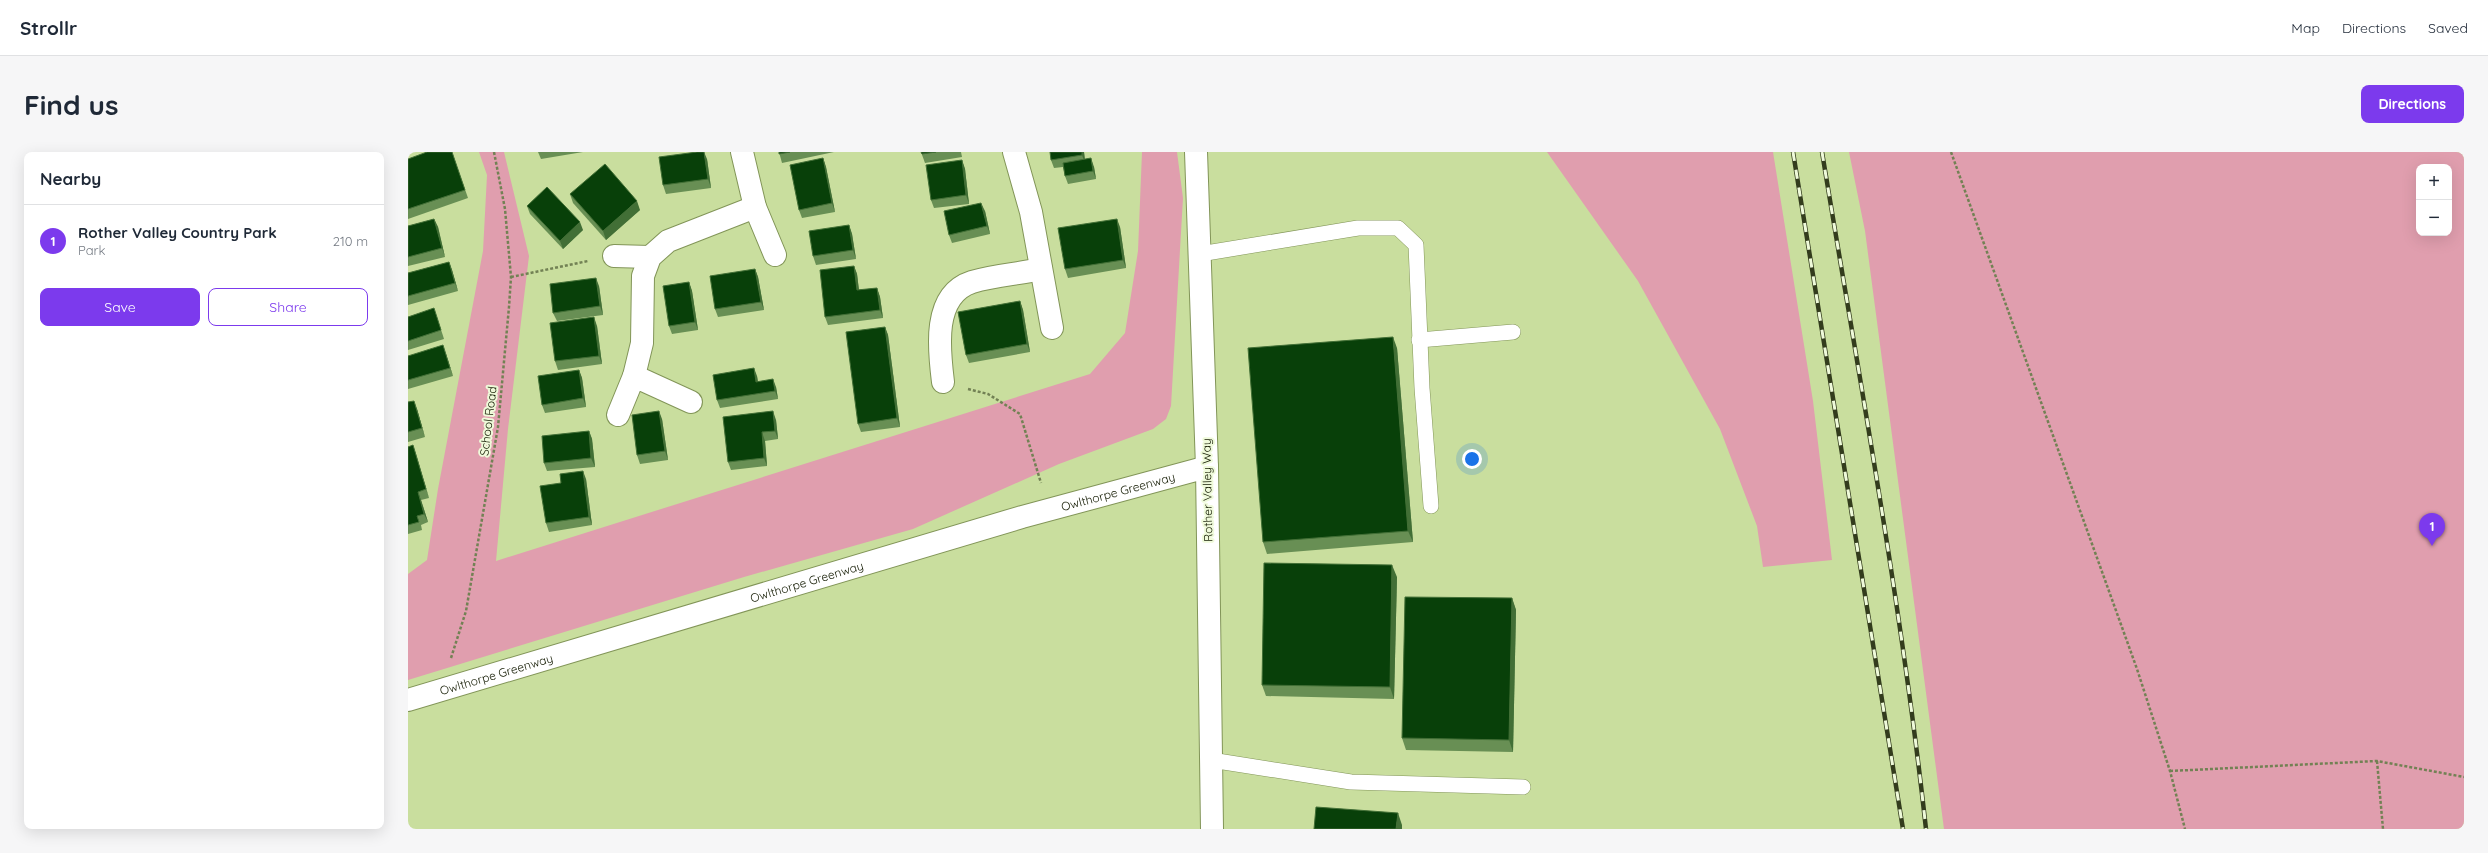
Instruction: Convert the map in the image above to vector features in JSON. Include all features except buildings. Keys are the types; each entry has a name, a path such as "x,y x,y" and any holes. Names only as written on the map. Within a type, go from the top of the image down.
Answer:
{"street":[{"path":"742,152 755,207 775,255"},
{"path":"1014,152 1031,212 1052,328"},
{"name":"Rother Valley Way","path":"1196,152 1207,467 1212,829"},
{"path":"618,415 634,376 642,343 643,276 650,256 668,241 755,207"},
{"path":"614,256 650,256"},
{"path":"942,382 939,346 942,315 956,292 971,282 1041,270"},
{"path":"634,376 691,402"},
{"name":"Owlthorpe Greenway","path":"408,700 1049,510 1207,467"}],"lane":[{"path":"1200,254 1358,228 1398,228 1416,245 1419,340 1431,506"},
{"path":"1419,340 1513,332"},
{"path":"1211,760 1351,782 1523,787"}],"path":[{"name":"School Road","path":"444,689 449,664 466,611 498,427 511,277 505,209 494,152"},
{"path":"1951,152 2044,415 2100,565 2170,771 2185,829"},
{"path":"511,277 614,256"},
{"path":"942,382 988,394 1020,414 1049,510"},
{"path":"2170,771 2377,761 2464,778"},
{"path":"2377,761 2383,829"}],"shaded area":[{"path":"479,152 504,152 529,256 508,429 496,561 1090,374 1125,333 1138,251 1142,152 1177,152 1183,198 1171,406 1166,419 1153,429 1059,464 913,529 744,577 408,680 408,574 427,560 438,489 483,251 487,175"},
{"path":"1547,152 1773,152 1813,401 1832,560 1763,567 1757,526 1720,429 1638,281"},
{"path":"1849,152 2464,152 2464,829 1944,829 1865,231"}],"railway":[{"path":"1793,152 1903,829"},
{"path":"1822,152 1892,574 1916,744 1926,829"}],"place":[{"name":"Rother Valley Country Park","path":"2432,546"}]}
